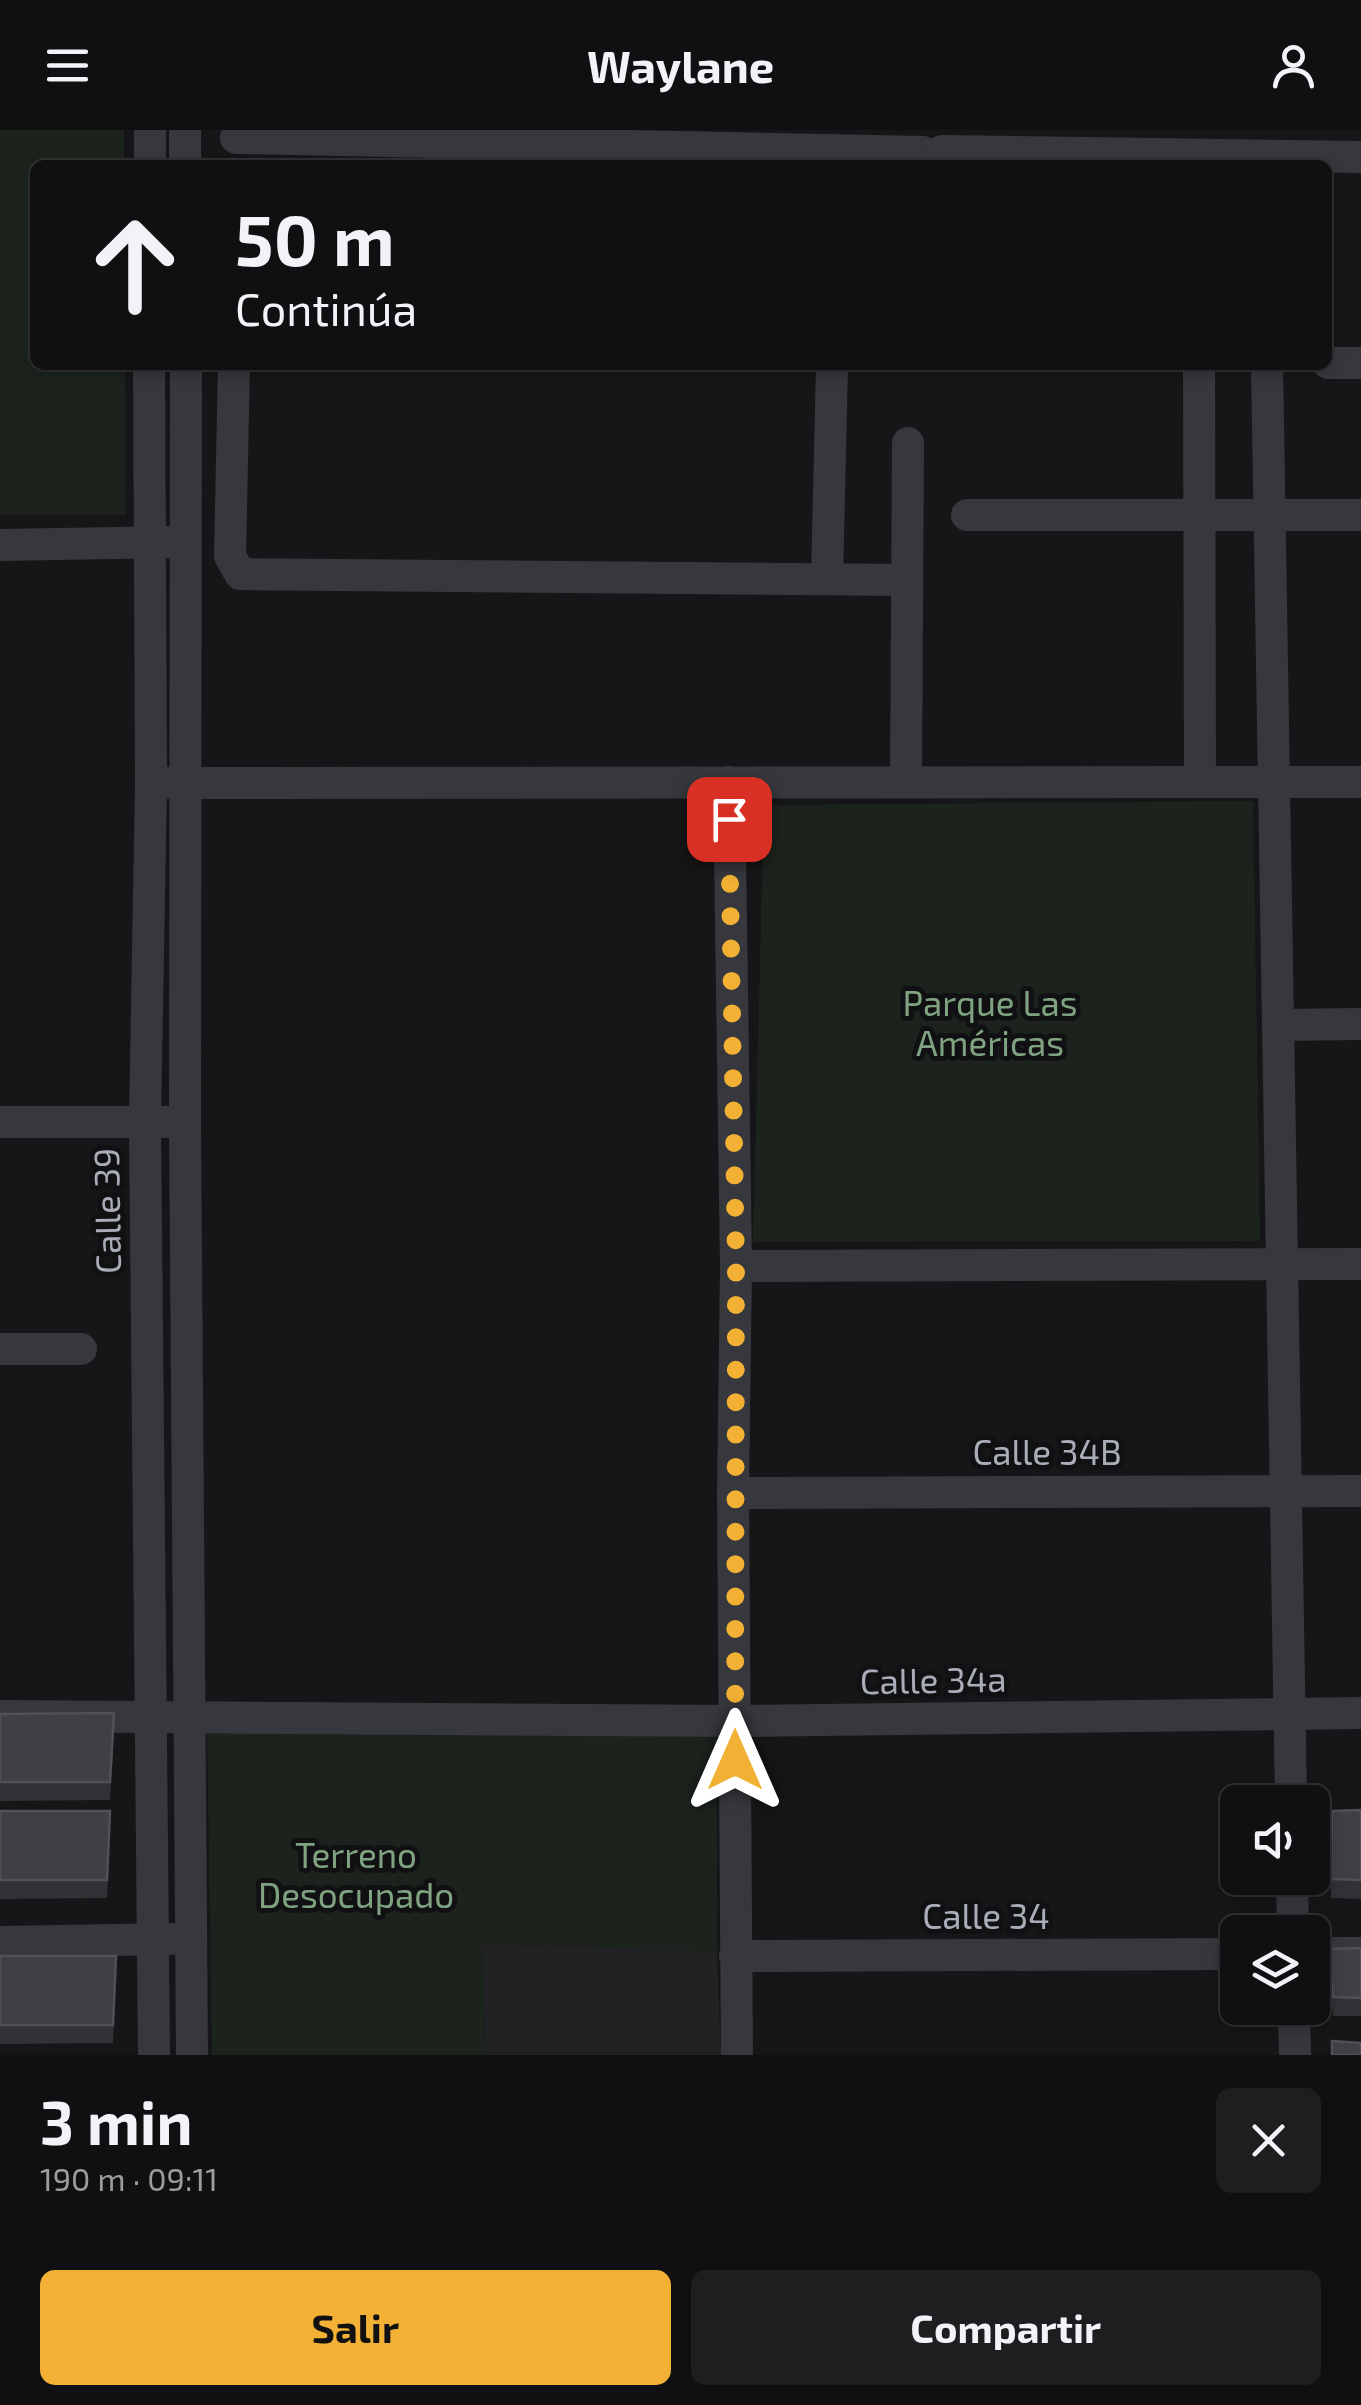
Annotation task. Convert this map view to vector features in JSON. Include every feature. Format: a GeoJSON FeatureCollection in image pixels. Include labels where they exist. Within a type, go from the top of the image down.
{"type":"FeatureCollection","features":[{"type":"Feature","properties":{"kind":"street"},"geometry":{"type":"LineString","coordinates":[[150,130],[150,160]]}},
{"type":"Feature","properties":{"kind":"street"},"geometry":{"type":"LineString","coordinates":[[185,130],[186,160]]}},
{"type":"Feature","properties":{"kind":"street"},"geometry":{"type":"LineString","coordinates":[[236,144],[933,149],[1361,158]]}},
{"type":"Feature","properties":{"kind":"street"},"geometry":{"type":"LineString","coordinates":[[1332,363],[1361,363]]}},
{"type":"Feature","properties":{"kind":"street","name":"Calle 39"},"geometry":{"type":"LineString","coordinates":[[150,370],[151,782],[144,1122],[154,2055]]}},
{"type":"Feature","properties":{"kind":"street"},"geometry":{"type":"LineString","coordinates":[[186,370],[185,1122],[192,2055]]}},
{"type":"Feature","properties":{"kind":"street"},"geometry":{"type":"LineString","coordinates":[[234,370],[230,556],[240,574],[907,580]]}},
{"type":"Feature","properties":{"kind":"street"},"geometry":{"type":"LineString","coordinates":[[827,579],[832,370]]}},
{"type":"Feature","properties":{"kind":"street"},"geometry":{"type":"LineString","coordinates":[[1200,370],[1200,782]]}},
{"type":"Feature","properties":{"kind":"street"},"geometry":{"type":"LineString","coordinates":[[1267,370],[1290,1785]]}},
{"type":"Feature","properties":{"kind":"street"},"geometry":{"type":"LineString","coordinates":[[906,782],[908,443]]}},
{"type":"Feature","properties":{"kind":"street"},"geometry":{"type":"LineString","coordinates":[[967,516],[1361,515]]}},
{"type":"Feature","properties":{"kind":"street"},"geometry":{"type":"LineString","coordinates":[[0,545],[186,541]]}},
{"type":"Feature","properties":{"kind":"street"},"geometry":{"type":"LineString","coordinates":[[151,782],[1361,782]]}},
{"type":"Feature","properties":{"kind":"street"},"geometry":{"type":"LineString","coordinates":[[729,782],[736,1266],[733,1493],[737,2055]]}},
{"type":"Feature","properties":{"kind":"street"},"geometry":{"type":"LineString","coordinates":[[1278,1025],[1361,1024]]}},
{"type":"Feature","properties":{"kind":"street"},"geometry":{"type":"LineString","coordinates":[[0,1122],[185,1122]]}},
{"type":"Feature","properties":{"kind":"street"},"geometry":{"type":"LineString","coordinates":[[736,1266],[1361,1264]]}},
{"type":"Feature","properties":{"kind":"street"},"geometry":{"type":"LineString","coordinates":[[0,1349],[81,1349]]}},
{"type":"Feature","properties":{"kind":"street","name":"Calle 34B"},"geometry":{"type":"LineString","coordinates":[[733,1493],[1361,1490]]}},
{"type":"Feature","properties":{"kind":"street","name":"Calle 34a"},"geometry":{"type":"LineString","coordinates":[[0,1716],[735,1722],[1361,1713]]}},
{"type":"Feature","properties":{"kind":"street"},"geometry":{"type":"LineString","coordinates":[[0,1942],[191,1938]]}},
{"type":"Feature","properties":{"kind":"street"},"geometry":{"type":"LineString","coordinates":[[1330,1954],[1361,1953]]}},
{"type":"Feature","properties":{"kind":"street","name":"Calle 34"},"geometry":{"type":"LineString","coordinates":[[736,1956],[1220,1954]]}},
{"type":"Feature","properties":{"kind":"street"},"geometry":{"type":"LineString","coordinates":[[1294,2025],[1295,2055]]}},
{"type":"Feature","properties":{"kind":"shaded area"},"geometry":{"type":"Polygon","coordinates":[[[483,1944],[717,1951],[721,2055],[485,2055],[483,1944]]]}},
{"type":"Feature","properties":{"kind":"green space"},"geometry":{"type":"Polygon","coordinates":[[[0,130],[124,130],[124,160],[30,160],[30,370],[125,370],[126,515],[0,515],[0,130]]]}},
{"type":"Feature","properties":{"kind":"green space","name":"Parque Las Américas"},"geometry":{"type":"Polygon","coordinates":[[[1253,801],[1260,1241],[753,1242],[764,805],[1253,801]]]}},
{"type":"Feature","properties":{"kind":"green space","name":"Terreno Desocupado"},"geometry":{"type":"Polygon","coordinates":[[[207,1728],[717,1728],[717,1951],[483,1944],[485,2055],[212,2055],[207,1728]]]}},
{"type":"Feature","properties":{"kind":"building"},"geometry":{"type":"Polygon","coordinates":[[[114,1713],[110,1782],[0,1782],[0,1714],[114,1713]]]}},
{"type":"Feature","properties":{"kind":"building"},"geometry":{"type":"Polygon","coordinates":[[[1361,1810],[1361,1880],[1331,1879],[1332,1811],[1361,1810]]]}},
{"type":"Feature","properties":{"kind":"building"},"geometry":{"type":"Polygon","coordinates":[[[0,1811],[110,1811],[107,1880],[0,1880],[0,1811]]]}},
{"type":"Feature","properties":{"kind":"building"},"geometry":{"type":"Polygon","coordinates":[[[1361,1948],[1361,1998],[1333,1997],[1330,1949],[1361,1948]]]}},
{"type":"Feature","properties":{"kind":"building"},"geometry":{"type":"Polygon","coordinates":[[[0,1956],[116,1956],[113,2025],[0,2025],[0,1956]]]}},
{"type":"Feature","properties":{"kind":"building"},"geometry":{"type":"Polygon","coordinates":[[[1332,2041],[1361,2043],[1361,2055],[1332,2055],[1332,2041]]]}},
{"type":"Feature","properties":{"kind":"route"},"geometry":{"type":"LineString","coordinates":[[729,819],[736,1266],[735,1760]]}}]}
